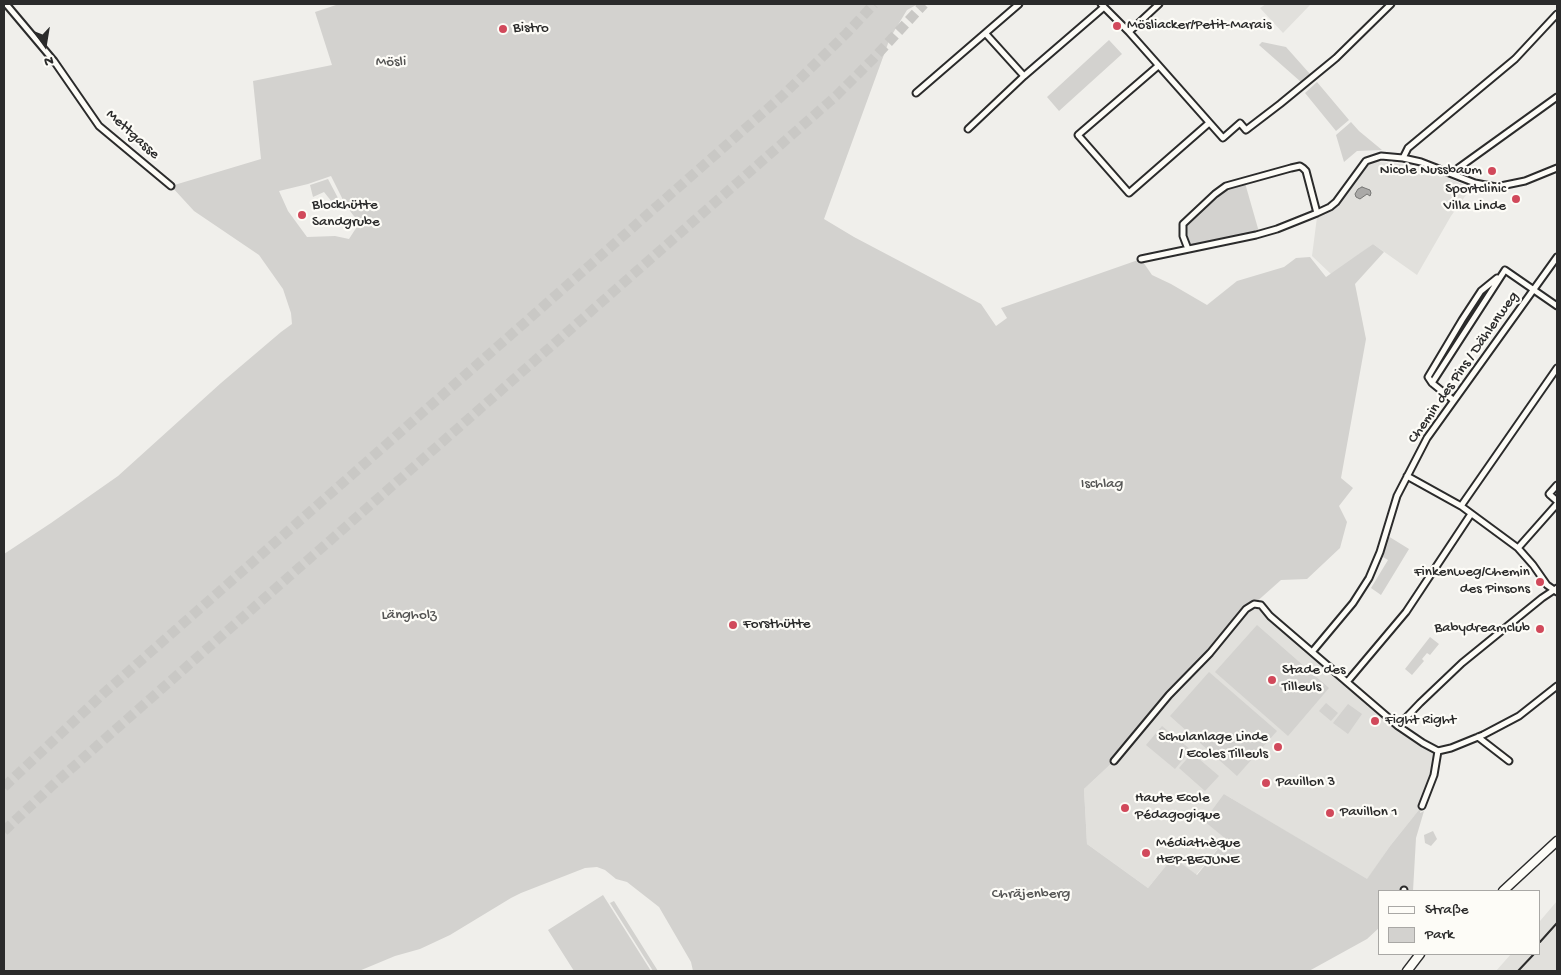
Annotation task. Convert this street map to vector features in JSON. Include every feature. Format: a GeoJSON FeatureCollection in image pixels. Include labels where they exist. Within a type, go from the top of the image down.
{"type":"FeatureCollection","features":[{"type":"Feature","properties":{"kind":"main road"},"geometry":{"type":"LineString","coordinates":[[1504,890],[1557,841]]}},
{"type":"Feature","properties":{"kind":"main road"},"geometry":{"type":"LineString","coordinates":[[1407,971],[1419,955]]}},
{"type":"Feature","properties":{"kind":"street","name":"Mettgasse"},"geometry":{"type":"LineString","coordinates":[[6,4],[54,61],[99,126],[171,186]]}},
{"type":"Feature","properties":{"kind":"street"},"geometry":{"type":"LineString","coordinates":[[916,94],[1019,4]]}},
{"type":"Feature","properties":{"kind":"street"},"geometry":{"type":"LineString","coordinates":[[1128,32],[1159,4]]}},
{"type":"Feature","properties":{"kind":"street"},"geometry":{"type":"LineString","coordinates":[[968,129],[1102,5],[1223,138],[1240,123],[1246,130],[1280,104],[1336,58],[1391,4]]}},
{"type":"Feature","properties":{"kind":"street"},"geometry":{"type":"LineString","coordinates":[[1403,158],[1408,148],[1515,59],[1557,14]]}},
{"type":"Feature","properties":{"kind":"street"},"geometry":{"type":"LineString","coordinates":[[986,34],[1024,76]]}},
{"type":"Feature","properties":{"kind":"street"},"geometry":{"type":"LineString","coordinates":[[1158,66],[1078,135],[1130,193],[1209,123]]}},
{"type":"Feature","properties":{"kind":"street"},"geometry":{"type":"LineString","coordinates":[[1455,174],[1457,169],[1557,97]]}},
{"type":"Feature","properties":{"kind":"street"},"geometry":{"type":"LineString","coordinates":[[1141,260],[1256,235],[1317,213],[1336,202],[1366,161],[1381,156],[1420,162],[1476,183],[1496,187],[1525,181],[1557,168]]}},
{"type":"Feature","properties":{"kind":"street"},"geometry":{"type":"LineString","coordinates":[[1188,249],[1183,236],[1183,224],[1226,186],[1300,166],[1307,176],[1317,213]]}},
{"type":"Feature","properties":{"kind":"street","name":"Chemin des Pins / Dählenweg"},"geometry":{"type":"LineString","coordinates":[[1312,652],[1353,603],[1369,578],[1380,552],[1392,510],[1427,438],[1557,257]]}},
{"type":"Feature","properties":{"kind":"street"},"geometry":{"type":"LineString","coordinates":[[1453,400],[1432,383],[1505,270],[1557,306]]}},
{"type":"Feature","properties":{"kind":"street"},"geometry":{"type":"LineString","coordinates":[[1461,506],[1557,368]]}},
{"type":"Feature","properties":{"kind":"street"},"geometry":{"type":"LineString","coordinates":[[1398,726],[1462,663],[1556,590],[1546,585],[1533,565],[1518,548],[1461,506],[1407,476]]}},
{"type":"Feature","properties":{"kind":"street"},"geometry":{"type":"LineString","coordinates":[[1518,548],[1557,503],[1549,494],[1557,485]]}},
{"type":"Feature","properties":{"kind":"street"},"geometry":{"type":"LineString","coordinates":[[1347,682],[1406,612],[1471,514]]}},
{"type":"Feature","properties":{"kind":"street"},"geometry":{"type":"LineString","coordinates":[[1114,761],[1169,696],[1210,653],[1246,609],[1254,604],[1261,605],[1270,616],[1398,726],[1438,751],[1478,737],[1520,716],[1557,686]]}},
{"type":"Feature","properties":{"kind":"street"},"geometry":{"type":"LineString","coordinates":[[1478,737],[1509,760]]}},
{"type":"Feature","properties":{"kind":"street"},"geometry":{"type":"LineString","coordinates":[[1422,806],[1434,775],[1438,751]]}},
{"type":"Feature","properties":{"kind":"shaded area"},"geometry":{"type":"Polygon","coordinates":[[[1266,4],[1311,4],[1283,33],[1260,8],[1266,4]]]}},
{"type":"Feature","properties":{"kind":"shaded area"},"geometry":{"type":"Polygon","coordinates":[[[1376,160],[1428,169],[1471,188],[1451,216],[1417,275],[1373,244],[1332,275],[1312,256],[1317,217],[1338,205],[1368,164],[1376,160]]]}},
{"type":"Feature","properties":{"kind":"shaded area"},"geometry":{"type":"Polygon","coordinates":[[[1362,187],[1370,190],[1371,193],[1370,196],[1367,194],[1360,199],[1355,194],[1362,187]]]}},
{"type":"Feature","properties":{"kind":"shaded area","name":"Schulanlage Linde / Ecoles Tilleuls"},"geometry":{"type":"Polygon","coordinates":[[[1254,604],[1265,609],[1398,726],[1438,751],[1434,775],[1423,805],[1390,846],[1367,880],[1224,794],[1226,839],[1196,875],[1173,857],[1148,888],[1087,844],[1084,789],[1114,761],[1246,609],[1254,604]]]}},
{"type":"Feature","properties":{"kind":"shaded area"},"geometry":{"type":"Polygon","coordinates":[[[1557,901],[1557,971],[1496,971],[1510,955],[1541,955],[1541,920],[1557,901]]]}},
{"type":"Feature","properties":{"kind":"green space"},"geometry":{"type":"Polygon","coordinates":[[[339,4],[918,4],[907,10],[890,38],[824,219],[854,237],[981,304],[996,326],[1007,318],[1001,308],[1141,259],[1152,275],[1207,305],[1237,281],[1284,267],[1296,258],[1310,257],[1326,277],[1373,244],[1384,252],[1355,284],[1366,339],[1341,478],[1353,488],[1339,506],[1347,522],[1340,548],[1307,579],[1281,580],[1246,609],[1210,653],[1169,696],[1114,761],[1084,789],[1087,844],[1148,888],[1173,857],[1197,875],[1226,839],[1204,821],[1224,794],[1367,879],[1422,806],[1420,813],[1424,811],[1416,838],[1413,890],[1378,890],[1378,929],[1367,939],[1309,971],[693,971],[691,962],[659,907],[627,882],[616,879],[605,870],[597,867],[585,868],[521,893],[450,935],[420,949],[395,956],[359,971],[4,971],[4,554],[118,476],[221,383],[292,324],[291,313],[283,289],[259,255],[194,211],[171,186],[261,159],[253,81],[332,65],[315,12],[339,4]],[[331,176],[279,191],[288,211],[307,237],[335,236],[349,239],[360,222],[345,204],[331,176]]]}},
{"type":"Feature","properties":{"kind":"green space"},"geometry":{"type":"Polygon","coordinates":[[[1109,40],[1122,54],[1059,111],[1047,97],[1109,40]]]}},
{"type":"Feature","properties":{"kind":"green space"},"geometry":{"type":"Polygon","coordinates":[[[1262,42],[1286,47],[1310,74],[1301,82],[1259,45],[1262,42]]]}},
{"type":"Feature","properties":{"kind":"green space"},"geometry":{"type":"Polygon","coordinates":[[[1317,82],[1349,120],[1336,131],[1305,93],[1317,82]]]}},
{"type":"Feature","properties":{"kind":"green space"},"geometry":{"type":"Polygon","coordinates":[[[1351,122],[1382,150],[1357,151],[1344,162],[1336,135],[1351,122]]]}},
{"type":"Feature","properties":{"kind":"green space"},"geometry":{"type":"Polygon","coordinates":[[[328,179],[338,198],[332,202],[324,192],[313,197],[310,185],[328,179]]]}},
{"type":"Feature","properties":{"kind":"green space"},"geometry":{"type":"Polygon","coordinates":[[[1245,183],[1259,232],[1194,246],[1191,245],[1185,233],[1185,228],[1189,221],[1220,193],[1228,188],[1245,183]]]}},
{"type":"Feature","properties":{"kind":"green space"},"geometry":{"type":"Polygon","coordinates":[[[1492,286],[1432,379],[1430,377],[1482,294],[1492,286]]]}},
{"type":"Feature","properties":{"kind":"green space"},"geometry":{"type":"Polygon","coordinates":[[[1388,536],[1409,549],[1381,595],[1371,588],[1388,560],[1383,557],[1388,536]]]}},
{"type":"Feature","properties":{"kind":"green space","name":"Stade des Tilleuls"},"geometry":{"type":"Polygon","coordinates":[[[1257,625],[1329,688],[1288,736],[1215,672],[1257,625]]]}},
{"type":"Feature","properties":{"kind":"green space"},"geometry":{"type":"Polygon","coordinates":[[[1430,637],[1439,644],[1430,655],[1427,653],[1422,659],[1424,661],[1412,675],[1405,669],[1430,637]]]}},
{"type":"Feature","properties":{"kind":"green space"},"geometry":{"type":"Polygon","coordinates":[[[1209,672],[1277,731],[1237,776],[1170,716],[1209,672]]]}},
{"type":"Feature","properties":{"kind":"green space"},"geometry":{"type":"Polygon","coordinates":[[[1326,703],[1338,713],[1331,721],[1319,711],[1326,703]]]}},
{"type":"Feature","properties":{"kind":"green space"},"geometry":{"type":"Polygon","coordinates":[[[1348,704],[1362,714],[1348,734],[1333,723],[1348,704]]]}},
{"type":"Feature","properties":{"kind":"green space"},"geometry":{"type":"Polygon","coordinates":[[[1162,726],[1191,750],[1175,769],[1146,745],[1162,726]]]}},
{"type":"Feature","properties":{"kind":"green space"},"geometry":{"type":"Polygon","coordinates":[[[1192,753],[1219,776],[1205,791],[1179,768],[1192,753]]]}},
{"type":"Feature","properties":{"kind":"green space"},"geometry":{"type":"Polygon","coordinates":[[[1433,831],[1437,839],[1431,846],[1425,843],[1424,835],[1433,831]]]}},
{"type":"Feature","properties":{"kind":"green space"},"geometry":{"type":"Polygon","coordinates":[[[603,895],[651,971],[574,971],[548,930],[603,895]]]}},
{"type":"Feature","properties":{"kind":"green space"},"geometry":{"type":"Polygon","coordinates":[[[614,901],[658,971],[653,971],[610,903],[614,901]]]}},
{"type":"Feature","properties":{"kind":"tunnel"},"geometry":{"type":"LineString","coordinates":[[4,787],[104,693],[781,97],[874,4]]}},
{"type":"Feature","properties":{"kind":"tunnel"},"geometry":{"type":"LineString","coordinates":[[4,831],[55,783],[218,639],[836,96],[924,4]]}},
{"type":"Feature","properties":{"kind":"railway"},"geometry":{"type":"LineString","coordinates":[[1541,941],[1557,923]]}},
{"type":"Feature","properties":{"kind":"railway"},"geometry":{"type":"LineString","coordinates":[[1518,971],[1533,955]]}},
{"type":"Feature","properties":{"kind":"place","name":"Mösliacker/Petit-Marais"},"geometry":{"type":"Point","coordinates":[1117,26]}},
{"type":"Feature","properties":{"kind":"place","name":"Bistro"},"geometry":{"type":"Point","coordinates":[503,29]}},
{"type":"Feature","properties":{"kind":"place","name":"Nicole Nussbaum"},"geometry":{"type":"Point","coordinates":[1492,171]}},
{"type":"Feature","properties":{"kind":"place","name":"Sportclinic Villa Linde"},"geometry":{"type":"Point","coordinates":[1516,199]}},
{"type":"Feature","properties":{"kind":"place","name":"Blockhütte Sandgrube"},"geometry":{"type":"Point","coordinates":[302,215]}},
{"type":"Feature","properties":{"kind":"place","name":"Finkenweg/Chemin des Pinsons"},"geometry":{"type":"Point","coordinates":[1540,582]}},
{"type":"Feature","properties":{"kind":"place","name":"Forsthütte"},"geometry":{"type":"Point","coordinates":[733,625]}},
{"type":"Feature","properties":{"kind":"place","name":"Babydreamclub"},"geometry":{"type":"Point","coordinates":[1540,629]}},
{"type":"Feature","properties":{"kind":"place","name":"Stade des Tilleuls"},"geometry":{"type":"Point","coordinates":[1272,680]}},
{"type":"Feature","properties":{"kind":"place","name":"Fight Right"},"geometry":{"type":"Point","coordinates":[1375,721]}},
{"type":"Feature","properties":{"kind":"place","name":"Schulanlage Linde / Ecoles Tilleuls"},"geometry":{"type":"Point","coordinates":[1278,747]}},
{"type":"Feature","properties":{"kind":"place","name":"Pavillon 3"},"geometry":{"type":"Point","coordinates":[1266,783]}},
{"type":"Feature","properties":{"kind":"place","name":"Haute Ecole Pédagogique"},"geometry":{"type":"Point","coordinates":[1125,808]}},
{"type":"Feature","properties":{"kind":"place","name":"Pavillon 1"},"geometry":{"type":"Point","coordinates":[1330,813]}},
{"type":"Feature","properties":{"kind":"place","name":"Médiathèque HEP-BEJUNE"},"geometry":{"type":"Point","coordinates":[1146,853]}},
{"type":"Feature","properties":{"kind":"park label","name":"Mösli"},"geometry":{"type":"Point","coordinates":[391,63]}},
{"type":"Feature","properties":{"kind":"park label","name":"Ischlag"},"geometry":{"type":"Point","coordinates":[1102,485]}},
{"type":"Feature","properties":{"kind":"park label","name":"Längholz"},"geometry":{"type":"Point","coordinates":[409,616]}},
{"type":"Feature","properties":{"kind":"park label","name":"Chräjenberg"},"geometry":{"type":"Point","coordinates":[1031,895]}}]}
